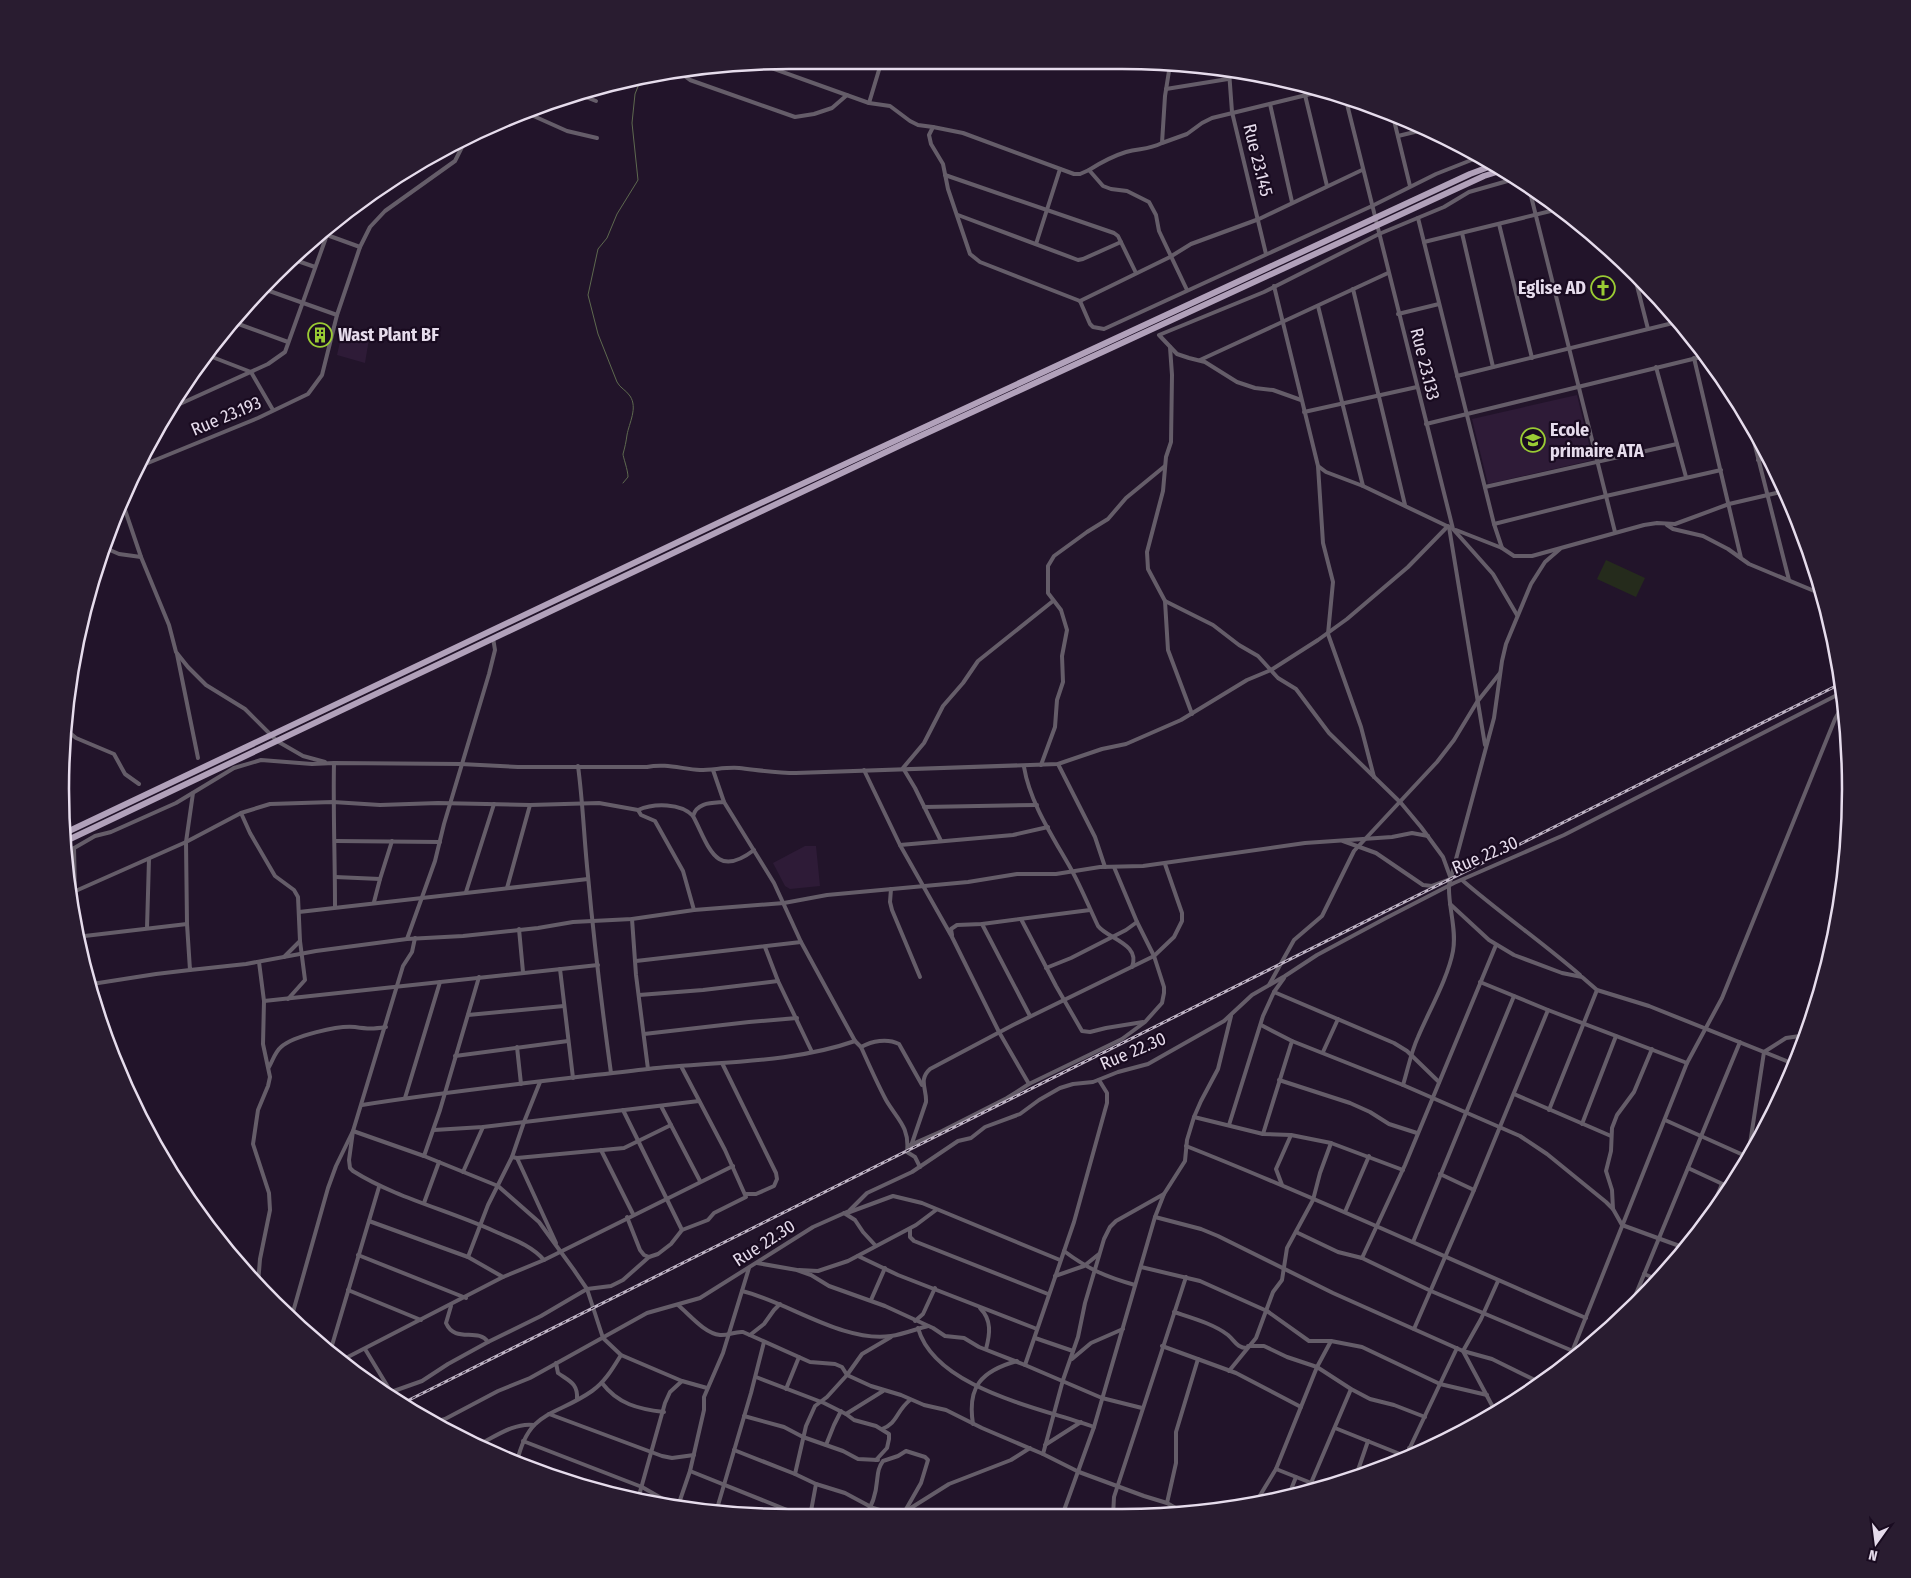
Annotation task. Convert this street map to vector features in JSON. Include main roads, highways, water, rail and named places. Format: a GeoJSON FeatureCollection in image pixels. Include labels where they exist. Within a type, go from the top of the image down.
{"type":"FeatureCollection","features":[{"type":"Feature","properties":{"kind":"main road"},"geometry":{"type":"LineString","coordinates":[[70,839],[903,444],[1151,330],[1470,174],[1486,168]]}},
{"type":"Feature","properties":{"kind":"main road"},"geometry":{"type":"LineString","coordinates":[[70,831],[753,507],[1144,325],[1375,222],[1494,173]]}},
{"type":"Feature","properties":{"kind":"waterway"},"geometry":{"type":"LineString","coordinates":[[623,483],[628,477],[623,454],[633,405],[630,396],[617,382],[598,334],[588,295],[598,249],[607,238],[617,214],[638,180],[632,123],[635,94],[639,85]]}},
{"type":"Feature","properties":{"kind":"railway"},"geometry":{"type":"LineString","coordinates":[[409,1400],[1835,687]]}},
{"type":"Feature","properties":{"kind":"place","name":"Eglise AD"},"geometry":{"type":"Point","coordinates":[1603,288]}},
{"type":"Feature","properties":{"kind":"place","name":"Wast Plant BF"},"geometry":{"type":"Point","coordinates":[320,335]}},
{"type":"Feature","properties":{"kind":"place","name":"Ecole primaire ATA"},"geometry":{"type":"Point","coordinates":[1533,440]}}]}
